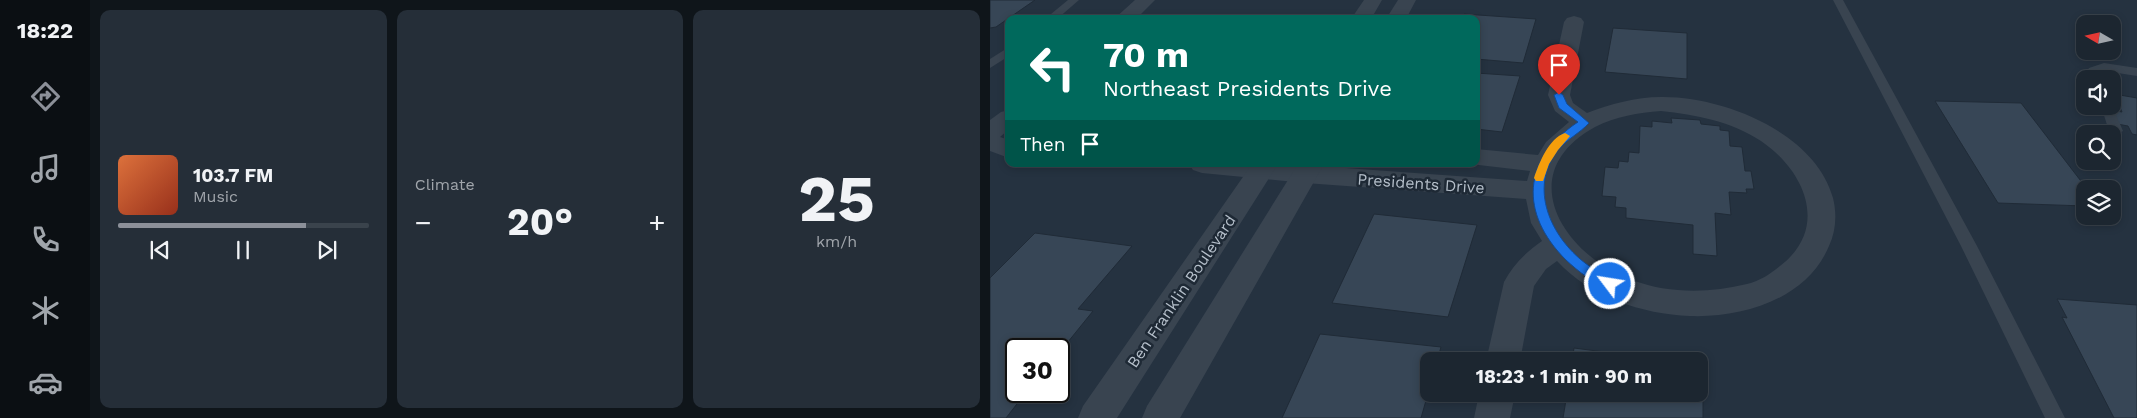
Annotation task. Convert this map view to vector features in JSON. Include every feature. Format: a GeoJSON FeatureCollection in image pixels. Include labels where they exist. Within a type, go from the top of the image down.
{"type":"FeatureCollection","features":[{"type":"Feature","properties":{"kind":"street"},"geometry":{"type":"LineString","coordinates":[[1129,15],[1146,0]]}},
{"type":"Feature","properties":{"kind":"street"},"geometry":{"type":"LineString","coordinates":[[1364,15],[1373,0]]}},
{"type":"Feature","properties":{"kind":"street"},"geometry":{"type":"LineString","coordinates":[[1398,15],[1407,0]]}},
{"type":"Feature","properties":{"kind":"street"},"geometry":{"type":"LineString","coordinates":[[1574,22],[1559,95],[1563,106],[1584,123]]}},
{"type":"Feature","properties":{"kind":"street"},"geometry":{"type":"LineString","coordinates":[[1661,104],[1689,106],[1717,112],[1744,121],[1769,134],[1790,151],[1807,171],[1818,193],[1822,216],[1818,240],[1806,262],[1784,281],[1756,295],[1721,303],[1692,304],[1645,297],[1610,284],[1580,266],[1558,244],[1547,227],[1540,209],[1538,191],[1544,164],[1554,148],[1568,134],[1584,123],[1608,113],[1633,107],[1661,104]]}},
{"type":"Feature","properties":{"kind":"street"},"geometry":{"type":"LineString","coordinates":[[990,132],[1005,119]]}},
{"type":"Feature","properties":{"kind":"street"},"geometry":{"type":"LineString","coordinates":[[990,136],[1005,133]]}},
{"type":"Feature","properties":{"kind":"street"},"geometry":{"type":"LineString","coordinates":[[990,142],[1005,148]]}},
{"type":"Feature","properties":{"kind":"street","name":"Presidents Drive"},"geometry":{"type":"LineString","coordinates":[[1480,157],[1544,164]]}},
{"type":"Feature","properties":{"kind":"street","name":"Presidents Drive"},"geometry":{"type":"LineString","coordinates":[[1263,167],[1308,169],[1538,191]]}},
{"type":"Feature","properties":{"kind":"street","name":"Ben Franklin Boulevard"},"geometry":{"type":"LineString","coordinates":[[1096,418],[1263,167]]}},
{"type":"Feature","properties":{"kind":"street"},"geometry":{"type":"LineString","coordinates":[[1160,418],[1308,169]]}},
{"type":"Feature","properties":{"kind":"street"},"geometry":{"type":"LineString","coordinates":[[1505,352],[1519,282],[1536,261],[1558,244]]}},
{"type":"Feature","properties":{"kind":"street"},"geometry":{"type":"LineString","coordinates":[[1492,418],[1495,402]]}},
{"type":"Feature","properties":{"kind":"lane"},"geometry":{"type":"LineString","coordinates":[[1055,15],[1074,0]]}},
{"type":"Feature","properties":{"kind":"lane"},"geometry":{"type":"LineString","coordinates":[[1838,0],[1968,246],[2055,418]]}},
{"type":"Feature","properties":{"kind":"lane"},"geometry":{"type":"LineString","coordinates":[[990,64],[1005,53]]}},
{"type":"Feature","properties":{"kind":"lane"},"geometry":{"type":"LineString","coordinates":[[2096,70],[2104,67],[2137,72]]}},
{"type":"Feature","properties":{"kind":"building"},"geometry":{"type":"Polygon","coordinates":[[[990,0],[1035,0],[1013,15],[1005,15],[1005,21],[996,27],[990,28],[990,0]]]}},
{"type":"Feature","properties":{"kind":"building"},"geometry":{"type":"Polygon","coordinates":[[[1480,15],[1536,19],[1523,63],[1480,59],[1480,15]]]}},
{"type":"Feature","properties":{"kind":"building"},"geometry":{"type":"Polygon","coordinates":[[[1613,28],[1687,33],[1687,79],[1605,72],[1613,28]]]}},
{"type":"Feature","properties":{"kind":"building"},"geometry":{"type":"Polygon","coordinates":[[[1480,73],[1520,76],[1502,132],[1480,129],[1480,73]]]}},
{"type":"Feature","properties":{"kind":"building"},"geometry":{"type":"Polygon","coordinates":[[[2121,95],[2137,98],[2137,135],[2132,134],[2128,126],[2117,124],[2113,115],[2121,115],[2121,95]]]}},
{"type":"Feature","properties":{"kind":"building"},"geometry":{"type":"Polygon","coordinates":[[[1935,101],[2021,103],[2080,180],[2076,180],[2076,206],[1998,203],[1935,101]]]}},
{"type":"Feature","properties":{"kind":"building"},"geometry":{"type":"Polygon","coordinates":[[[1671,118],[1700,120],[1701,124],[1720,126],[1720,130],[1729,131],[1730,146],[1742,147],[1745,171],[1751,171],[1754,189],[1746,189],[1747,193],[1729,192],[1731,215],[1715,213],[1717,256],[1693,254],[1693,225],[1626,218],[1626,208],[1615,207],[1616,197],[1602,196],[1605,167],[1618,168],[1619,161],[1628,162],[1629,152],[1639,153],[1640,126],[1652,127],[1652,121],[1672,123],[1671,118]]]}},
{"type":"Feature","properties":{"kind":"building"},"geometry":{"type":"Polygon","coordinates":[[[1374,214],[1477,225],[1448,317],[1332,303],[1374,214]]]}},
{"type":"Feature","properties":{"kind":"building"},"geometry":{"type":"Polygon","coordinates":[[[1035,233],[1132,246],[1078,309],[1093,311],[1070,339],[1005,338],[1005,403],[1018,403],[1006,418],[990,418],[990,278],[1035,233]]]}},
{"type":"Feature","properties":{"kind":"building"},"geometry":{"type":"Polygon","coordinates":[[[2057,299],[2137,305],[2137,418],[2114,418],[2062,317],[2067,318],[2057,299]]]}},
{"type":"Feature","properties":{"kind":"building"},"geometry":{"type":"Polygon","coordinates":[[[1320,334],[1441,347],[1440,352],[1420,352],[1420,402],[1426,402],[1421,418],[1282,418],[1320,334]]]}},
{"type":"Feature","properties":{"kind":"building"},"geometry":{"type":"Polygon","coordinates":[[[1574,348],[1604,352],[1573,352],[1574,348]]]}},
{"type":"Feature","properties":{"kind":"building"},"geometry":{"type":"Polygon","coordinates":[[[1566,402],[1703,402],[1703,418],[1563,418],[1566,402]]]}},
{"type":"Feature","properties":{"kind":"slow traffic"},"geometry":{"type":"LineString","coordinates":[[1539,178],[1544,164],[1554,148],[1565,136]]}},
{"type":"Feature","properties":{"kind":"route"},"geometry":{"type":"LineString","coordinates":[[1559,95],[1563,106],[1584,123],[1568,134],[1554,148],[1544,164],[1538,191],[1540,209],[1547,227],[1558,244],[1580,266],[1610,284]]}}]}
